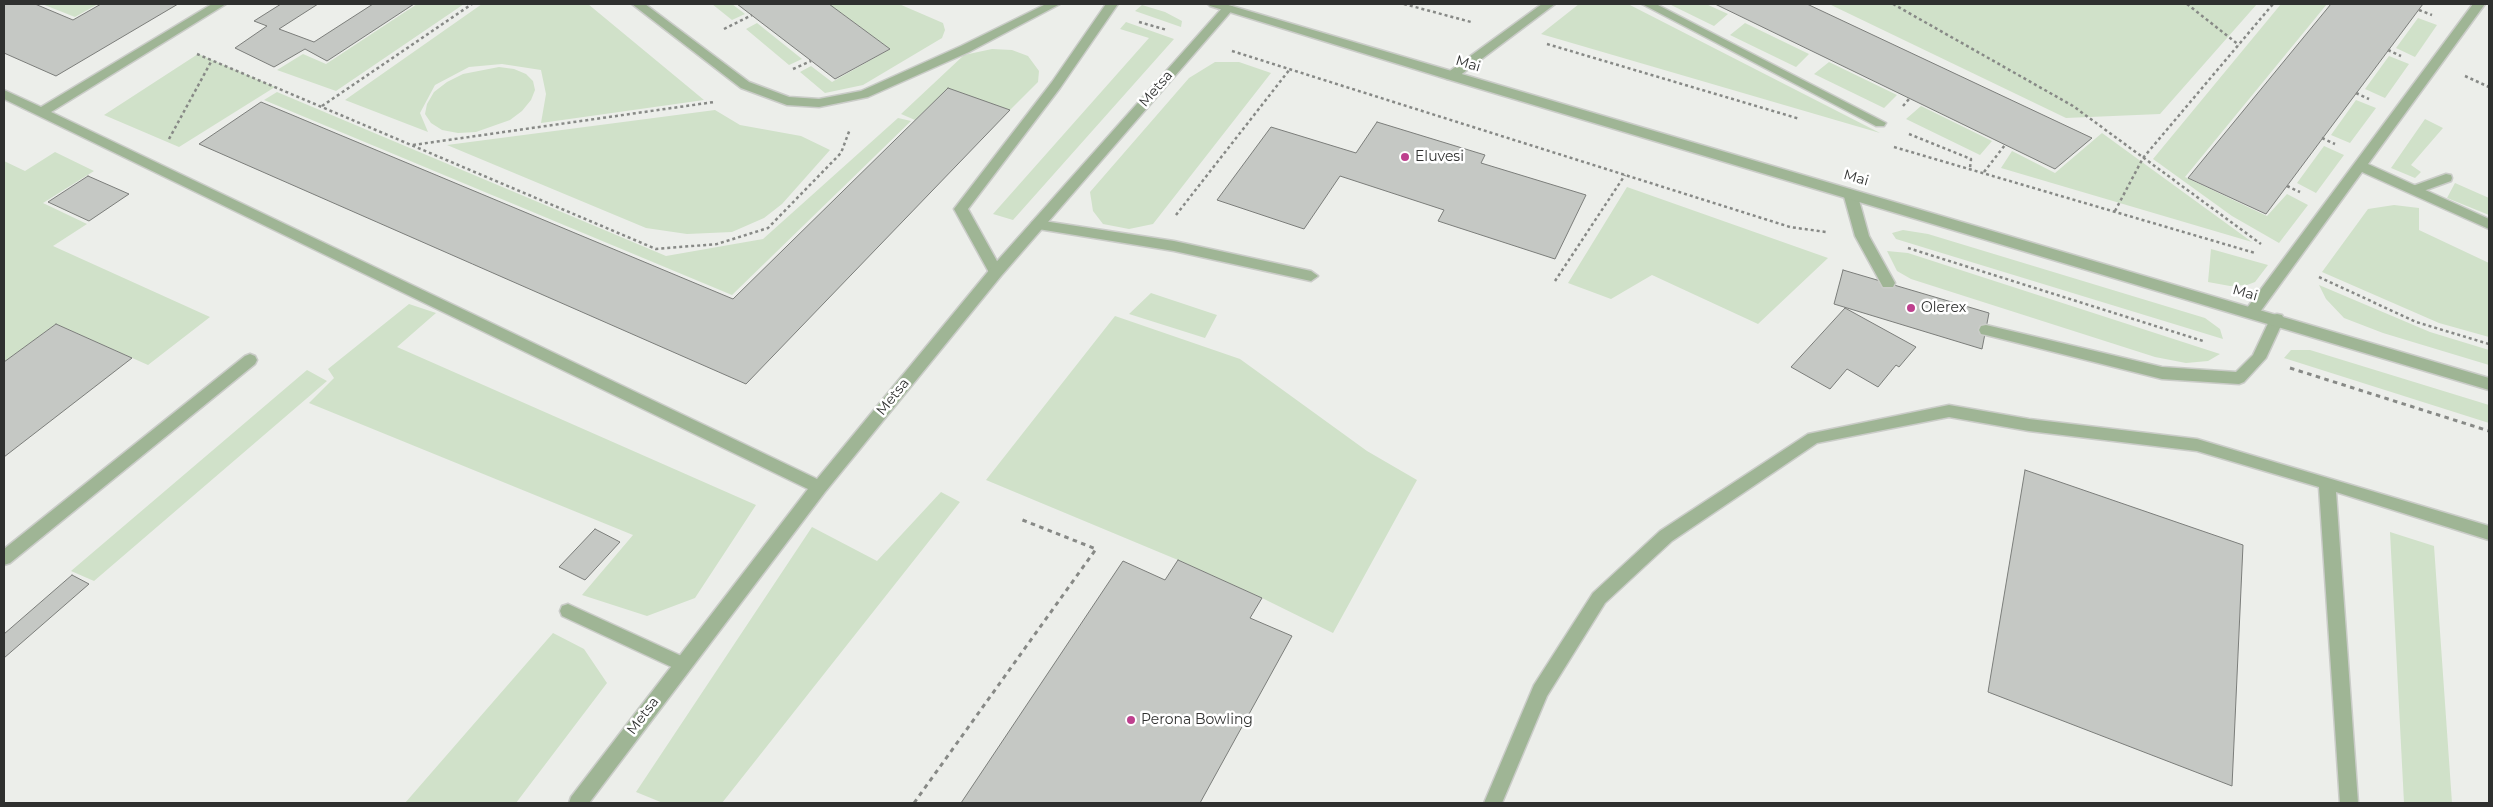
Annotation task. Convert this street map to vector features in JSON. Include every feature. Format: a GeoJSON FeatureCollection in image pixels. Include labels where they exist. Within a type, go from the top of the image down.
{"type":"FeatureCollection","features":[{"type":"Feature","properties":{"kind":"street"},"geometry":{"type":"LineString","coordinates":[[41,112],[220,4]]}},
{"type":"Feature","properties":{"kind":"street"},"geometry":{"type":"LineString","coordinates":[[638,4],[744,85],[787,101],[819,103],[864,94],[965,48],[1054,4]]}},
{"type":"Feature","properties":{"kind":"street"},"geometry":{"type":"LineString","coordinates":[[1451,76],[1550,4]]}},
{"type":"Feature","properties":{"kind":"street"},"geometry":{"type":"LineString","coordinates":[[1648,4],[1880,123]]}},
{"type":"Feature","properties":{"kind":"street"},"geometry":{"type":"LineString","coordinates":[[2252,312],[2479,4]]}},
{"type":"Feature","properties":{"kind":"street","name":"Metsa"},"geometry":{"type":"LineString","coordinates":[[578,803],[682,664],[819,487],[996,272],[1199,41],[1221,6]]}},
{"type":"Feature","properties":{"kind":"street","name":"Mai"},"geometry":{"type":"LineString","coordinates":[[1221,6],[1451,76],[2277,319],[2489,384]]}},
{"type":"Feature","properties":{"kind":"street"},"geometry":{"type":"LineString","coordinates":[[996,272],[961,209],[1056,85],[1109,7]]}},
{"type":"Feature","properties":{"kind":"street"},"geometry":{"type":"LineString","coordinates":[[4,94],[819,487]]}},
{"type":"Feature","properties":{"kind":"street"},"geometry":{"type":"LineString","coordinates":[[2360,166],[2489,224]]}},
{"type":"Feature","properties":{"kind":"street"},"geometry":{"type":"LineString","coordinates":[[2415,190],[2446,178]]}},
{"type":"Feature","properties":{"kind":"street"},"geometry":{"type":"LineString","coordinates":[[1850,194],[1862,236],[1888,283]]}},
{"type":"Feature","properties":{"kind":"street"},"geometry":{"type":"LineString","coordinates":[[1037,225],[1154,243],[1311,276]]}},
{"type":"Feature","properties":{"kind":"street"},"geometry":{"type":"LineString","coordinates":[[1986,330],[2162,372],[2239,378],[2259,358],[2277,319]]}},
{"type":"Feature","properties":{"kind":"street"},"geometry":{"type":"LineString","coordinates":[[4,558],[250,360]]}},
{"type":"Feature","properties":{"kind":"street"},"geometry":{"type":"LineString","coordinates":[[1494,803],[1540,691],[1599,598],[1666,536],[1813,438],[1949,410],[2029,425],[2197,445],[2489,533]]}},
{"type":"Feature","properties":{"kind":"street"},"geometry":{"type":"LineString","coordinates":[[2327,483],[2349,803]]}},
{"type":"Feature","properties":{"kind":"street"},"geometry":{"type":"LineString","coordinates":[[568,611],[682,664]]}},
{"type":"Feature","properties":{"kind":"path"},"geometry":{"type":"LineString","coordinates":[[322,107],[472,4]]}},
{"type":"Feature","properties":{"kind":"path"},"geometry":{"type":"LineString","coordinates":[[1404,4],[1509,33],[1802,120]]}},
{"type":"Feature","properties":{"kind":"path"},"geometry":{"type":"LineString","coordinates":[[1418,4],[1422,9]]}},
{"type":"Feature","properties":{"kind":"path"},"geometry":{"type":"LineString","coordinates":[[1893,4],[2073,106],[2288,263]]}},
{"type":"Feature","properties":{"kind":"path"},"geometry":{"type":"LineString","coordinates":[[2187,4],[2239,45]]}},
{"type":"Feature","properties":{"kind":"path"},"geometry":{"type":"LineString","coordinates":[[2115,212],[2143,158],[2274,4]]}},
{"type":"Feature","properties":{"kind":"path"},"geometry":{"type":"LineString","coordinates":[[1109,7],[1199,41],[1790,227],[1883,240],[2489,431]]}},
{"type":"Feature","properties":{"kind":"path"},"geometry":{"type":"LineString","coordinates":[[161,39],[656,249],[717,244],[768,228],[841,153],[864,94]]}},
{"type":"Feature","properties":{"kind":"path"},"geometry":{"type":"LineString","coordinates":[[154,166],[212,60]]}},
{"type":"Feature","properties":{"kind":"path"},"geometry":{"type":"LineString","coordinates":[[1154,243],[1290,69]]}},
{"type":"Feature","properties":{"kind":"path"},"geometry":{"type":"LineString","coordinates":[[413,146],[769,94]]}},
{"type":"Feature","properties":{"kind":"path"},"geometry":{"type":"LineString","coordinates":[[1880,123],[1971,159],[1970,168]]}},
{"type":"Feature","properties":{"kind":"path"},"geometry":{"type":"LineString","coordinates":[[1886,144],[2288,263],[2416,322],[2489,344]]}},
{"type":"Feature","properties":{"kind":"path"},"geometry":{"type":"LineString","coordinates":[[1984,172],[2004,145]]}},
{"type":"Feature","properties":{"kind":"path"},"geometry":{"type":"LineString","coordinates":[[1555,281],[1625,175]]}},
{"type":"Feature","properties":{"kind":"path"},"geometry":{"type":"LineString","coordinates":[[914,803],[1096,549],[1020,519]]}},
{"type":"Feature","properties":{"kind":"green space"},"geometry":{"type":"Polygon","coordinates":[[[42,4],[98,4],[75,17],[42,4]]]}},
{"type":"Feature","properties":{"kind":"green space"},"geometry":{"type":"Polygon","coordinates":[[[417,4],[464,4],[336,91],[277,70],[303,54],[326,64],[417,4]]]}},
{"type":"Feature","properties":{"kind":"green space"},"geometry":{"type":"Polygon","coordinates":[[[482,4],[588,4],[704,100],[541,123],[546,94],[541,70],[502,64],[469,67],[435,85],[420,113],[428,132],[345,100],[482,4]]]}},
{"type":"Feature","properties":{"kind":"green space"},"geometry":{"type":"Polygon","coordinates":[[[712,4],[732,4],[745,14],[732,20],[712,4]]]}},
{"type":"Feature","properties":{"kind":"green space"},"geometry":{"type":"Polygon","coordinates":[[[829,4],[899,4],[943,23],[945,30],[942,38],[863,85],[825,93],[800,72],[811,66],[832,82],[890,49],[829,4]]]}},
{"type":"Feature","properties":{"kind":"green space"},"geometry":{"type":"Polygon","coordinates":[[[1579,4],[1628,4],[1880,133],[1541,34],[1579,4]]]}},
{"type":"Feature","properties":{"kind":"green space"},"geometry":{"type":"Polygon","coordinates":[[[1669,4],[1706,4],[1728,14],[1714,26],[1669,4]]]}},
{"type":"Feature","properties":{"kind":"green space"},"geometry":{"type":"Polygon","coordinates":[[[1829,4],[2257,4],[2160,114],[2066,118],[1829,4]]]}},
{"type":"Feature","properties":{"kind":"green space"},"geometry":{"type":"Polygon","coordinates":[[[2281,4],[2327,4],[2185,177],[2267,216],[2287,194],[2308,205],[2279,243],[2232,216],[2153,159],[2281,4]]]}},
{"type":"Feature","properties":{"kind":"green space"},"geometry":{"type":"Polygon","coordinates":[[[1142,5],[1165,12],[1182,21],[1181,27],[1135,11],[1142,5]]]}},
{"type":"Feature","properties":{"kind":"green space"},"geometry":{"type":"Polygon","coordinates":[[[2418,18],[2437,25],[2415,57],[2396,48],[2418,18]]]}},
{"type":"Feature","properties":{"kind":"green space"},"geometry":{"type":"Polygon","coordinates":[[[1126,22],[1174,39],[1013,220],[993,214],[1149,38],[1120,29],[1126,22]]]}},
{"type":"Feature","properties":{"kind":"green space"},"geometry":{"type":"Polygon","coordinates":[[[757,23],[802,59],[789,65],[746,29],[757,23]]]}},
{"type":"Feature","properties":{"kind":"green space"},"geometry":{"type":"Polygon","coordinates":[[[1745,23],[1809,54],[1796,67],[1730,35],[1745,23]]]}},
{"type":"Feature","properties":{"kind":"green space"},"geometry":{"type":"Polygon","coordinates":[[[992,49],[1012,50],[1028,56],[1039,71],[1038,82],[1010,110],[948,89],[915,120],[901,114],[964,55],[992,49]]]}},
{"type":"Feature","properties":{"kind":"green space"},"geometry":{"type":"Polygon","coordinates":[[[198,54],[275,87],[179,147],[104,115],[198,54]]]}},
{"type":"Feature","properties":{"kind":"green space"},"geometry":{"type":"Polygon","coordinates":[[[2389,56],[2409,64],[2385,98],[2365,89],[2389,56]]]}},
{"type":"Feature","properties":{"kind":"green space"},"geometry":{"type":"Polygon","coordinates":[[[1215,62],[1239,62],[1271,73],[1153,224],[1129,229],[1103,224],[1093,211],[1090,192],[1189,78],[1215,62]]]}},
{"type":"Feature","properties":{"kind":"green space"},"geometry":{"type":"Polygon","coordinates":[[[1829,62],[1897,95],[1884,108],[1814,74],[1829,62]]]}},
{"type":"Feature","properties":{"kind":"green space"},"geometry":{"type":"Polygon","coordinates":[[[499,67],[514,69],[526,74],[533,81],[535,90],[531,100],[522,111],[510,120],[476,132],[458,133],[442,130],[431,123],[425,114],[427,104],[434,92],[447,82],[463,74],[499,67]]]}},
{"type":"Feature","properties":{"kind":"green space"},"geometry":{"type":"Polygon","coordinates":[[[277,92],[666,256],[763,239],[898,118],[911,121],[732,295],[264,100],[277,92]]]}},
{"type":"Feature","properties":{"kind":"green space"},"geometry":{"type":"Polygon","coordinates":[[[2356,100],[2376,108],[2350,143],[2331,135],[2356,100]]]}},
{"type":"Feature","properties":{"kind":"green space"},"geometry":{"type":"Polygon","coordinates":[[[1921,106],[1992,141],[1980,155],[1906,119],[1921,106]]]}},
{"type":"Feature","properties":{"kind":"green space"},"geometry":{"type":"Polygon","coordinates":[[[715,110],[740,125],[801,136],[830,150],[782,204],[764,218],[732,232],[687,234],[646,228],[447,145],[715,110]]]}},
{"type":"Feature","properties":{"kind":"green space"},"geometry":{"type":"Polygon","coordinates":[[[2425,119],[2443,128],[2411,165],[2421,172],[2415,178],[2391,168],[2425,119]]]}},
{"type":"Feature","properties":{"kind":"green space"},"geometry":{"type":"Polygon","coordinates":[[[2102,133],[2252,242],[2001,168],[2012,151],[2055,173],[2102,133]]]}},
{"type":"Feature","properties":{"kind":"green space"},"geometry":{"type":"Polygon","coordinates":[[[2324,146],[2344,155],[2316,193],[2297,183],[2324,146]]]}},
{"type":"Feature","properties":{"kind":"green space"},"geometry":{"type":"Polygon","coordinates":[[[55,152],[94,171],[43,203],[87,224],[53,246],[210,317],[148,365],[56,324],[4,362],[4,161],[25,171],[55,152]]]}},
{"type":"Feature","properties":{"kind":"green space"},"geometry":{"type":"Polygon","coordinates":[[[2455,183],[2489,198],[2489,215],[2447,198],[2455,183]]]}},
{"type":"Feature","properties":{"kind":"green space"},"geometry":{"type":"Polygon","coordinates":[[[1627,187],[1828,258],[1758,324],[1652,275],[1611,299],[1568,283],[1627,187]]]}},
{"type":"Feature","properties":{"kind":"green space"},"geometry":{"type":"Polygon","coordinates":[[[2394,205],[2419,208],[2419,230],[2489,263],[2489,337],[2439,323],[2322,272],[2368,209],[2394,205]]]}},
{"type":"Feature","properties":{"kind":"green space"},"geometry":{"type":"Polygon","coordinates":[[[1903,230],[1928,234],[2205,318],[2220,329],[2223,339],[1896,239],[1892,233],[1903,230]]]}},
{"type":"Feature","properties":{"kind":"green space"},"geometry":{"type":"Polygon","coordinates":[[[2211,249],[2268,265],[2255,282],[2247,285],[2230,286],[2208,282],[2211,249]]]}},
{"type":"Feature","properties":{"kind":"green space"},"geometry":{"type":"Polygon","coordinates":[[[1887,251],[1908,253],[2220,354],[2208,361],[2186,363],[2155,357],[1911,279],[1897,271],[1887,251]]]}},
{"type":"Feature","properties":{"kind":"green space"},"geometry":{"type":"Polygon","coordinates":[[[2319,285],[2430,332],[2489,350],[2489,365],[2383,333],[2344,318],[2326,299],[2319,285]]]}},
{"type":"Feature","properties":{"kind":"green space"},"geometry":{"type":"Polygon","coordinates":[[[1151,293],[1217,315],[1205,338],[1129,314],[1151,293]]]}},
{"type":"Feature","properties":{"kind":"green space"},"geometry":{"type":"Polygon","coordinates":[[[409,304],[436,313],[397,347],[756,505],[695,598],[647,616],[582,595],[633,535],[309,403],[334,378],[328,369],[409,304]]]}},
{"type":"Feature","properties":{"kind":"green space"},"geometry":{"type":"Polygon","coordinates":[[[1115,316],[1240,359],[1367,451],[1417,480],[1333,633],[1178,560],[986,480],[1115,316]]]}},
{"type":"Feature","properties":{"kind":"green space"},"geometry":{"type":"Polygon","coordinates":[[[2291,350],[2310,350],[2489,405],[2489,423],[2284,358],[2291,350]]]}},
{"type":"Feature","properties":{"kind":"green space"},"geometry":{"type":"Polygon","coordinates":[[[307,370],[327,381],[94,581],[71,571],[307,370]]]}},
{"type":"Feature","properties":{"kind":"green space"},"geometry":{"type":"Polygon","coordinates":[[[941,492],[960,502],[722,803],[663,803],[636,792],[812,527],[877,561],[941,492]]]}},
{"type":"Feature","properties":{"kind":"green space"},"geometry":{"type":"Polygon","coordinates":[[[2390,532],[2434,546],[2452,803],[2404,803],[2390,532]]]}},
{"type":"Feature","properties":{"kind":"green space"},"geometry":{"type":"Polygon","coordinates":[[[553,633],[584,649],[607,683],[516,803],[405,803],[553,633]]]}},
{"type":"Feature","properties":{"kind":"building"},"geometry":{"type":"Polygon","coordinates":[[[4,4],[35,4],[73,20],[101,4],[178,4],[56,76],[4,53],[4,4]]]}},
{"type":"Feature","properties":{"kind":"building"},"geometry":{"type":"Polygon","coordinates":[[[281,4],[318,4],[279,29],[314,42],[373,4],[414,4],[327,61],[305,49],[274,67],[235,48],[267,26],[254,21],[281,4]]]}},
{"type":"Feature","properties":{"kind":"building"},"geometry":{"type":"Polygon","coordinates":[[[737,4],[829,4],[890,49],[835,79],[737,4]]]}},
{"type":"Feature","properties":{"kind":"building"},"geometry":{"type":"Polygon","coordinates":[[[1715,4],[1807,4],[2092,138],[2055,169],[1715,4]]]}},
{"type":"Feature","properties":{"kind":"building"},"geometry":{"type":"Polygon","coordinates":[[[2331,4],[2423,4],[2266,214],[2188,178],[2331,4]]]}},
{"type":"Feature","properties":{"kind":"building"},"geometry":{"type":"Polygon","coordinates":[[[948,88],[1010,110],[746,384],[199,144],[261,102],[733,299],[948,88]]]}},
{"type":"Feature","properties":{"kind":"building"},"geometry":{"type":"Polygon","coordinates":[[[1377,122],[1485,155],[1481,163],[1586,195],[1555,259],[1438,221],[1444,210],[1340,176],[1304,229],[1217,200],[1271,127],[1356,153],[1377,122]]]}},
{"type":"Feature","properties":{"kind":"building"},"geometry":{"type":"Polygon","coordinates":[[[88,176],[129,194],[89,221],[48,202],[88,176]]]}},
{"type":"Feature","properties":{"kind":"building","name":"Olerex"},"geometry":{"type":"Polygon","coordinates":[[[1843,270],[1989,313],[1982,349],[1834,304],[1843,270]]]}},
{"type":"Feature","properties":{"kind":"building"},"geometry":{"type":"Polygon","coordinates":[[[1845,308],[1916,347],[1899,367],[1896,365],[1878,387],[1847,369],[1830,389],[1791,367],[1845,308]]]}},
{"type":"Feature","properties":{"kind":"building"},"geometry":{"type":"Polygon","coordinates":[[[56,324],[132,358],[4,457],[4,362],[56,324]]]}},
{"type":"Feature","properties":{"kind":"building"},"geometry":{"type":"Polygon","coordinates":[[[2025,470],[2243,545],[2232,786],[1988,692],[2025,470]]]}},
{"type":"Feature","properties":{"kind":"building"},"geometry":{"type":"Polygon","coordinates":[[[595,529],[620,542],[585,580],[559,567],[595,529]]]}},
{"type":"Feature","properties":{"kind":"building","name":"Perona Bowling"},"geometry":{"type":"Polygon","coordinates":[[[1178,560],[1262,598],[1250,618],[1292,636],[1200,803],[961,803],[1123,561],[1165,580],[1178,560]]]}},
{"type":"Feature","properties":{"kind":"building"},"geometry":{"type":"Polygon","coordinates":[[[72,575],[89,584],[4,658],[4,634],[72,575]]]}},
{"type":"Feature","properties":{"kind":"place","name":"Eluvesi"},"geometry":{"type":"Point","coordinates":[1405,157]}},
{"type":"Feature","properties":{"kind":"place","name":"Olerex"},"geometry":{"type":"Point","coordinates":[1911,308]}},
{"type":"Feature","properties":{"kind":"place","name":"Perona Bowling"},"geometry":{"type":"Point","coordinates":[1131,720]}}]}
